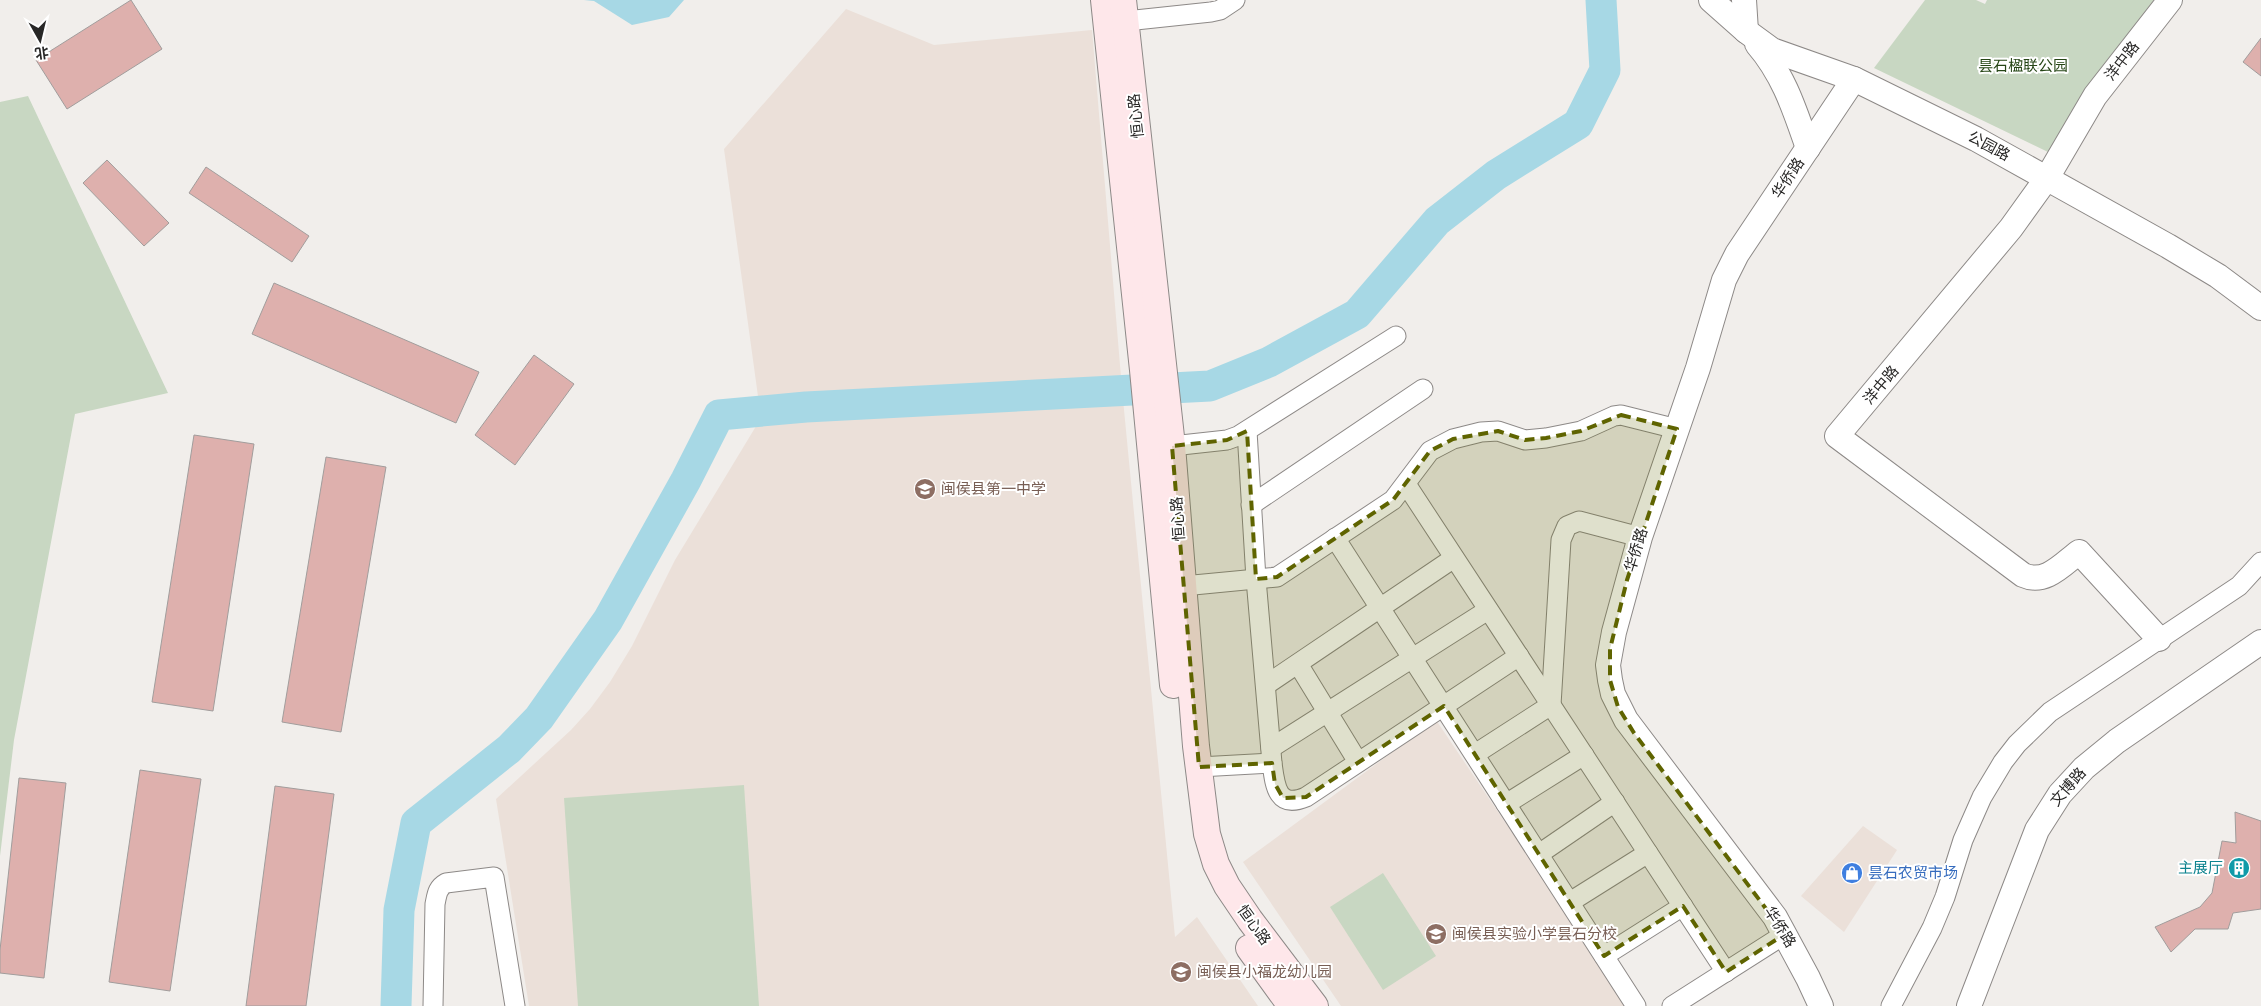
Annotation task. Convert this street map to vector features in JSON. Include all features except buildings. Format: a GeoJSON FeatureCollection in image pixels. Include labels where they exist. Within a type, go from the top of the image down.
{"type":"FeatureCollection","features":[{"type":"Feature","properties":{"kind":"main road","name":"恒心路"},"geometry":{"type":"LineString","coordinates":[[1104,0],[1153,369]]}},
{"type":"Feature","properties":{"kind":"main road","name":"恒心路"},"geometry":{"type":"LineString","coordinates":[[1125,11],[1157,409],[1179,747],[1191,839],[1204,875],[1219,904],[1291,1006]]}},
{"type":"Feature","properties":{"kind":"main road","name":"恒心路"},"geometry":{"type":"LineString","coordinates":[[1157,409],[1172,446],[1198,767],[1207,834],[1219,869],[1250,920],[1316,1006]]}},
{"type":"Feature","properties":{"kind":"street"},"geometry":{"type":"LineString","coordinates":[[1125,11],[1211,12],[1220,10],[1235,0]]}},
{"type":"Feature","properties":{"kind":"street","name":"公园路"},"geometry":{"type":"LineString","coordinates":[[1711,0],[1746,32],[1772,50],[1854,79],[1976,139],[2121,219],[2218,276],[2261,308]]}},
{"type":"Feature","properties":{"kind":"street"},"geometry":{"type":"LineString","coordinates":[[1744,0],[1746,32],[1777,71],[1788,93],[1808,148]]}},
{"type":"Feature","properties":{"kind":"street","name":"洋中路"},"geometry":{"type":"LineString","coordinates":[[2159,639],[2079,552],[2042,578],[2029,578],[1837,436],[1985,261],[2047,178],[2095,96],[2170,0]]}},
{"type":"Feature","properties":{"kind":"street","name":"华侨路"},"geometry":{"type":"LineString","coordinates":[[1821,1006],[1785,934],[1759,895],[1634,734],[1613,694],[1608,665],[1610,649],[1640,537],[1677,429],[1724,280],[1730,266],[1854,79]]}},
{"type":"Feature","properties":{"kind":"street"},"geometry":{"type":"LineString","coordinates":[[1172,446],[1226,440],[1247,431],[1396,336]]}},
{"type":"Feature","properties":{"kind":"street"},"geometry":{"type":"LineString","coordinates":[[1251,506],[1423,389]]}},
{"type":"Feature","properties":{"kind":"street"},"geometry":{"type":"LineString","coordinates":[[1183,586],[1277,577],[1393,500],[1430,451],[1441,444],[1466,434],[1498,431],[1525,440],[1546,438],[1581,431],[1614,416],[1621,415],[1677,429]]}},
{"type":"Feature","properties":{"kind":"street"},"geometry":{"type":"LineString","coordinates":[[1247,431],[1256,579],[1272,756],[1275,784],[1278,793],[1283,798],[1291,800],[1306,797],[1519,656]]}},
{"type":"Feature","properties":{"kind":"street"},"geometry":{"type":"LineString","coordinates":[[1406,484],[1726,972]]}},
{"type":"Feature","properties":{"kind":"street"},"geometry":{"type":"LineString","coordinates":[[1551,705],[1563,532],[1567,526],[1579,521],[1640,537]]}},
{"type":"Feature","properties":{"kind":"street"},"geometry":{"type":"LineString","coordinates":[[1335,538],[1636,1006]]}},
{"type":"Feature","properties":{"kind":"street"},"geometry":{"type":"LineString","coordinates":[[1266,685],[1454,558]]}},
{"type":"Feature","properties":{"kind":"street"},"geometry":{"type":"LineString","coordinates":[[1891,1006],[1932,928],[1982,797],[2004,762],[2032,728],[2050,712],[2240,586],[2261,562]]}},
{"type":"Feature","properties":{"kind":"street"},"geometry":{"type":"LineString","coordinates":[[1198,767],[1272,756],[1328,712],[1488,610]]}},
{"type":"Feature","properties":{"kind":"street","name":"文博路"},"geometry":{"type":"LineString","coordinates":[[1969,1006],[2037,830],[2060,794],[2084,768],[2117,741],[2261,642]]}},
{"type":"Feature","properties":{"kind":"street"},"geometry":{"type":"LineString","coordinates":[[1298,664],[1358,762]]}},
{"type":"Feature","properties":{"kind":"street"},"geometry":{"type":"LineString","coordinates":[[1475,754],[1551,705]]}},
{"type":"Feature","properties":{"kind":"street"},"geometry":{"type":"LineString","coordinates":[[1506,804],[1584,755]]}},
{"type":"Feature","properties":{"kind":"street"},"geometry":{"type":"LineString","coordinates":[[1538,854],[1615,802]]}},
{"type":"Feature","properties":{"kind":"street"},"geometry":{"type":"LineString","coordinates":[[1570,902],[1648,853]]}},
{"type":"Feature","properties":{"kind":"street"},"geometry":{"type":"LineString","coordinates":[[433,1006],[435,904],[438,891],[441,886],[446,884],[494,877],[515,1006]]}},
{"type":"Feature","properties":{"kind":"street"},"geometry":{"type":"LineString","coordinates":[[1604,956],[1683,906]]}},
{"type":"Feature","properties":{"kind":"street"},"geometry":{"type":"LineString","coordinates":[[1672,1006],[1785,934]]}},
{"type":"Feature","properties":{"kind":"highlighted area"},"geometry":{"type":"Polygon","coordinates":[[[1621,415],[1677,429],[1627,580],[1610,649],[1610,680],[1618,707],[1634,733],[1785,934],[1726,972],[1683,906],[1604,956],[1444,706],[1306,797],[1283,798],[1275,784],[1272,763],[1199,767],[1172,446],[1227,440],[1247,431],[1256,579],[1277,577],[1393,500],[1430,451],[1453,439],[1498,431],[1525,440],[1546,438],[1581,431],[1621,415]]]}},
{"type":"Feature","properties":{"kind":"shaded area","name":"闽侯县第一中学"},"geometry":{"type":"Polygon","coordinates":[[[846,9],[934,45],[1092,30],[1122,389],[1175,937],[1197,917],[1258,1006],[529,1006],[496,799],[571,730],[590,709],[610,682],[632,646],[675,560],[761,418],[724,149],[846,9]]]}},
{"type":"Feature","properties":{"kind":"shaded area","name":"闽侯县实验小学昙石分校"},"geometry":{"type":"Polygon","coordinates":[[[1436,720],[1629,1006],[1341,1006],[1243,862],[1436,720]]]}},
{"type":"Feature","properties":{"kind":"shaded area","name":"昙石农贸市场"},"geometry":{"type":"Polygon","coordinates":[[[1863,826],[1897,850],[1844,932],[1801,896],[1863,826]]]}},
{"type":"Feature","properties":{"kind":"green space","name":"昙石楹联公园"},"geometry":{"type":"Polygon","coordinates":[[[1925,0],[1976,0],[1985,4],[1987,0],[2154,0],[2096,77],[2048,152],[1874,68],[1925,0]]]}},
{"type":"Feature","properties":{"kind":"green space"},"geometry":{"type":"Polygon","coordinates":[[[28,96],[168,393],[75,414],[14,740],[0,856],[0,102],[28,96]]]}},
{"type":"Feature","properties":{"kind":"green space"},"geometry":{"type":"Polygon","coordinates":[[[744,785],[759,1006],[578,1006],[564,798],[744,785]]]}},
{"type":"Feature","properties":{"kind":"green space"},"geometry":{"type":"Polygon","coordinates":[[[1383,873],[1436,956],[1383,990],[1330,907],[1383,873]]]}},
{"type":"Feature","properties":{"kind":"water"},"geometry":{"type":"Polygon","coordinates":[[[584,0],[684,0],[669,17],[632,25],[594,1],[584,0]]]}},
{"type":"Feature","properties":{"kind":"waterway"},"geometry":{"type":"LineString","coordinates":[[396,1006],[399,910],[416,823],[509,749],[539,718],[608,620],[686,480],[719,415],[806,407],[1210,386],[1269,362],[1357,314],[1437,221],[1496,175],[1578,124],[1605,70],[1601,0]]}},
{"type":"Feature","properties":{"kind":"place","name":"闽侯县第一中学"},"geometry":{"type":"Point","coordinates":[925,489]}},
{"type":"Feature","properties":{"kind":"place","name":"主展厅"},"geometry":{"type":"Point","coordinates":[2239,868]}},
{"type":"Feature","properties":{"kind":"place","name":"昙石农贸市场"},"geometry":{"type":"Point","coordinates":[1852,873]}},
{"type":"Feature","properties":{"kind":"place","name":"闽侯县实验小学昙石分校"},"geometry":{"type":"Point","coordinates":[1436,934]}},
{"type":"Feature","properties":{"kind":"place","name":"闽侯县小福龙幼儿园"},"geometry":{"type":"Point","coordinates":[1181,972]}}]}
